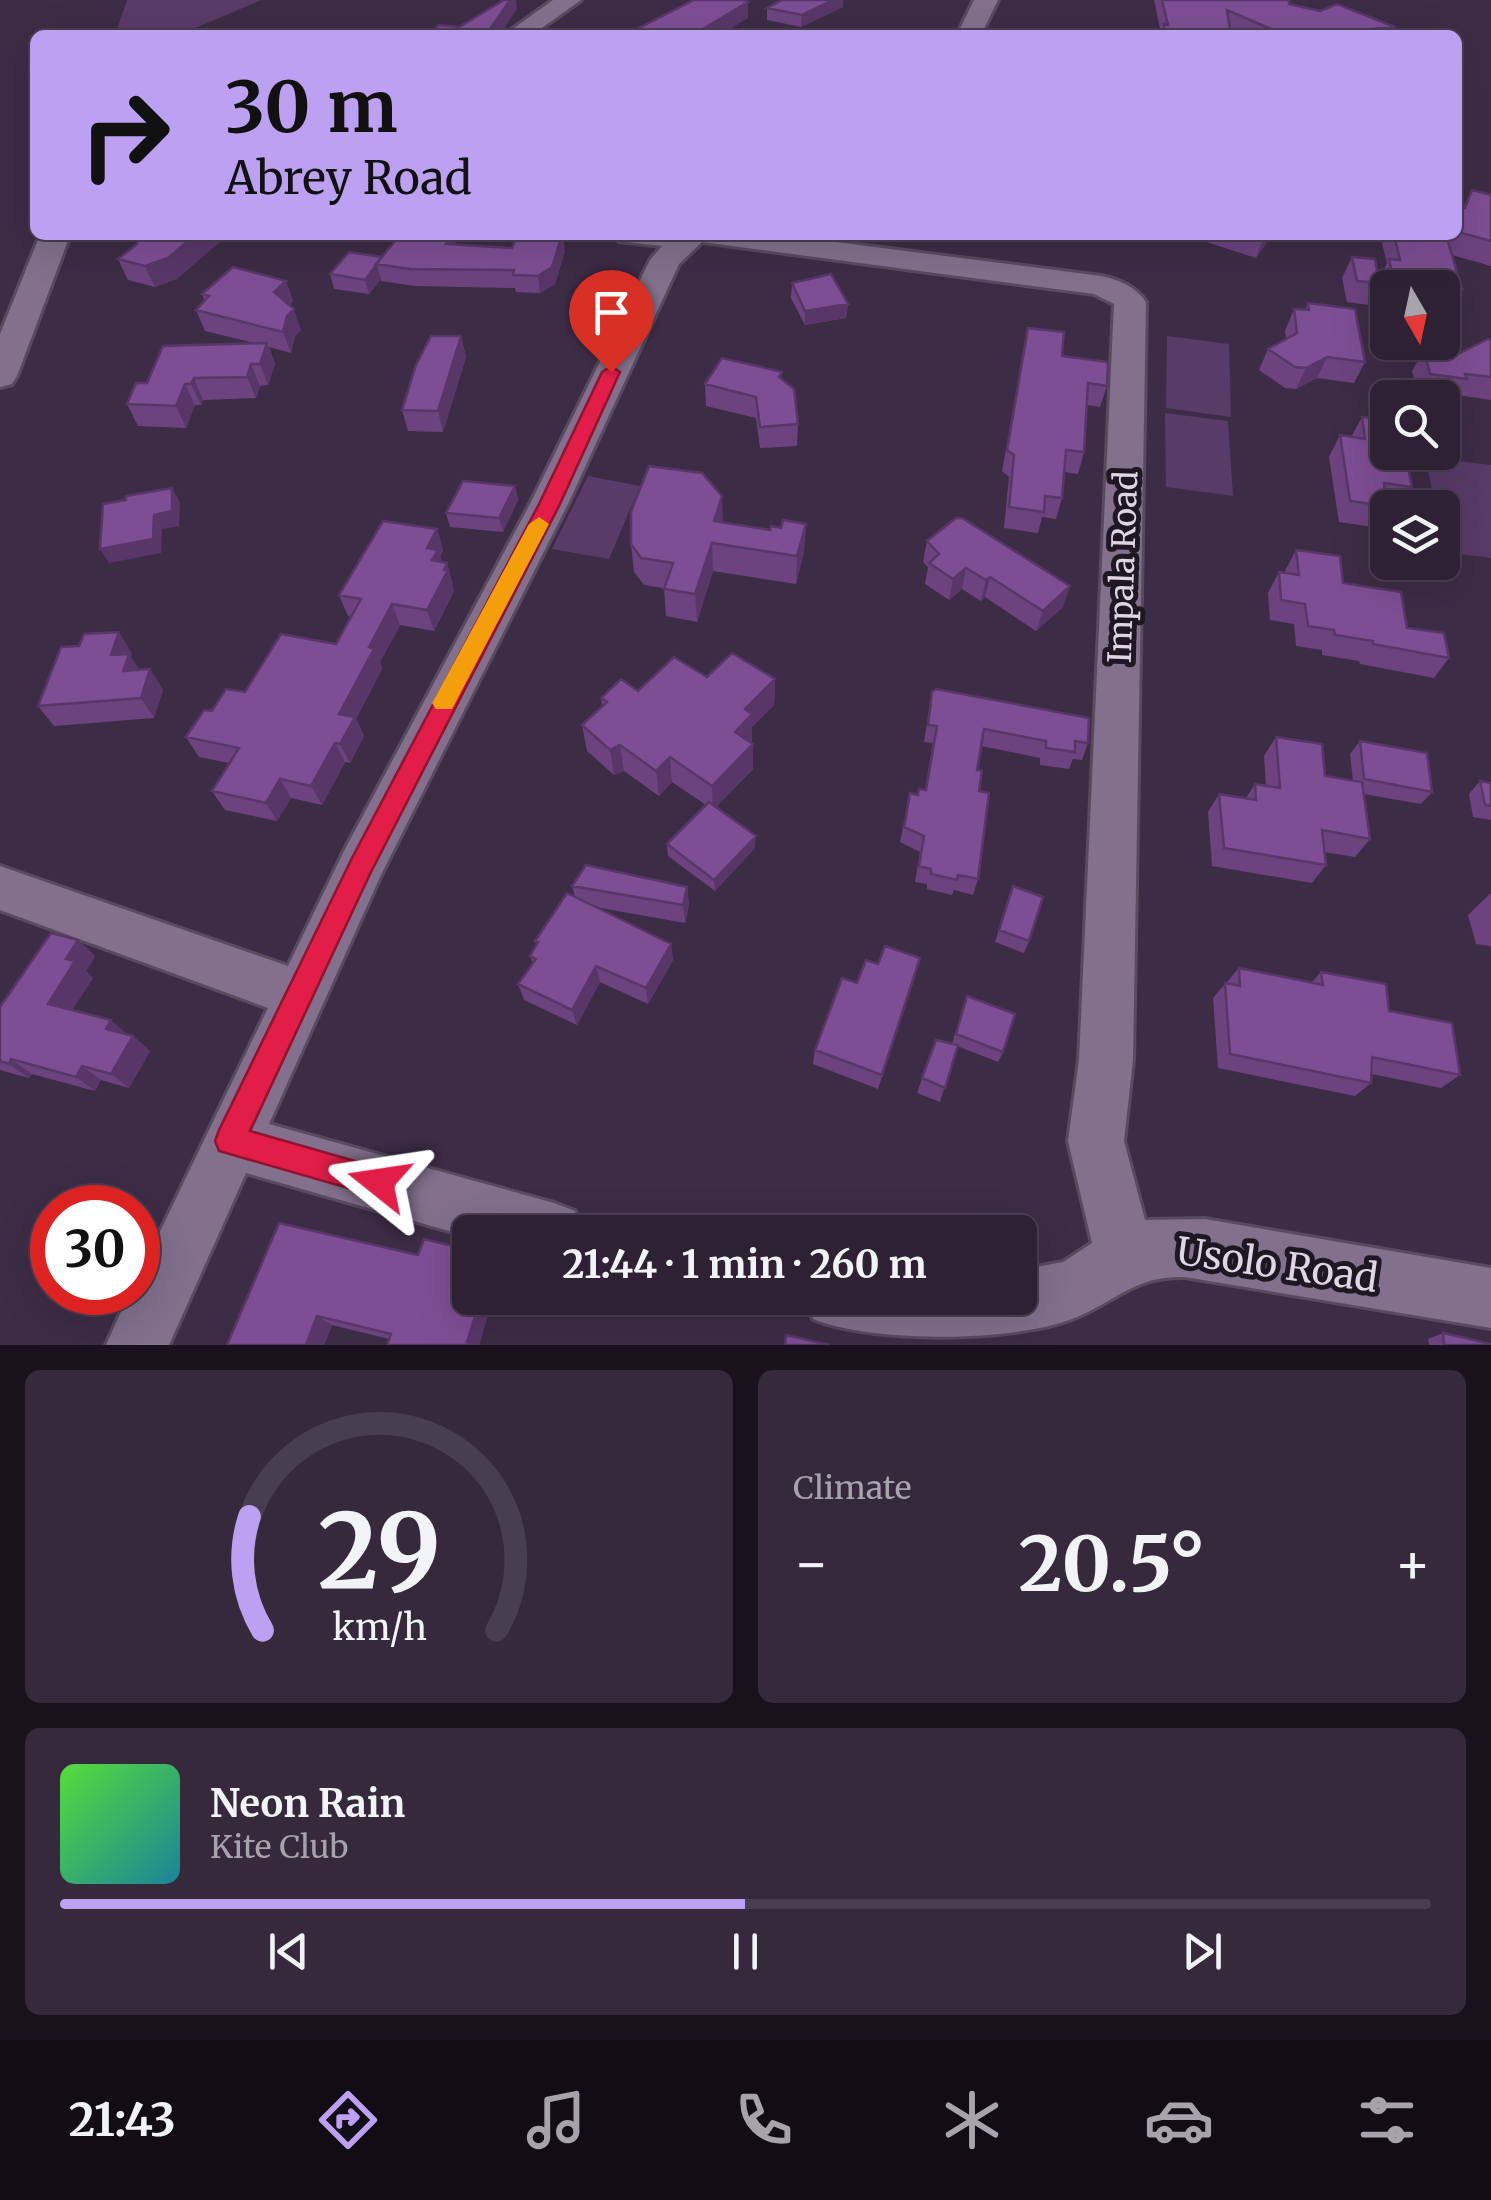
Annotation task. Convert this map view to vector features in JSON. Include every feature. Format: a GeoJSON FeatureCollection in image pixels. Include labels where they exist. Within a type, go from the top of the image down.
{"type":"FeatureCollection","features":[{"type":"Feature","properties":{"kind":"street"},"geometry":{"type":"LineString","coordinates":[[524,30],[569,0]]}},
{"type":"Feature","properties":{"kind":"street"},"geometry":{"type":"LineString","coordinates":[[971,30],[986,0]]}},
{"type":"Feature","properties":{"kind":"street"},"geometry":{"type":"LineString","coordinates":[[0,376],[53,240]]}},
{"type":"Feature","properties":{"kind":"street"},"geometry":{"type":"LineString","coordinates":[[136,1345],[300,996],[460,672],[550,504],[665,260],[692,240]]}},
{"type":"Feature","properties":{"kind":"street","name":"Impala Road"},"geometry":{"type":"LineString","coordinates":[[721,240],[1101,285],[1122,294],[1131,306],[1106,1060],[1096,1142],[1126,1256]]}},
{"type":"Feature","properties":{"kind":"street"},"geometry":{"type":"LineString","coordinates":[[0,888],[300,996]]}},
{"type":"Feature","properties":{"kind":"street"},"geometry":{"type":"LineString","coordinates":[[230,1141],[493,1215]]}},
{"type":"Feature","properties":{"kind":"street","name":"Usolo Road"},"geometry":{"type":"LineString","coordinates":[[1037,1297],[1079,1286],[1126,1256],[1164,1247],[1205,1248],[1491,1298]]}},
{"type":"Feature","properties":{"kind":"shaded area"},"geometry":{"type":"Polygon","coordinates":[[[127,0],[261,0],[191,30],[117,30],[127,0]]]}},
{"type":"Feature","properties":{"kind":"shaded area"},"geometry":{"type":"Polygon","coordinates":[[[1167,336],[1229,344],[1231,417],[1166,408],[1167,336]]]}},
{"type":"Feature","properties":{"kind":"shaded area"},"geometry":{"type":"Polygon","coordinates":[[[1165,413],[1228,421],[1233,496],[1166,487],[1165,413]]]}},
{"type":"Feature","properties":{"kind":"shaded area"},"geometry":{"type":"Polygon","coordinates":[[[1460,461],[1491,465],[1491,558],[1460,554],[1460,490],[1432,490],[1428,470],[1460,470],[1460,461]]]}},
{"type":"Feature","properties":{"kind":"shaded area"},"geometry":{"type":"Polygon","coordinates":[[[588,476],[640,486],[609,559],[552,549],[588,476]]]}},
{"type":"Feature","properties":{"kind":"building"},"geometry":{"type":"Polygon","coordinates":[[[510,0],[489,30],[434,30],[438,25],[459,27],[510,0]]]}},
{"type":"Feature","properties":{"kind":"building"},"geometry":{"type":"Polygon","coordinates":[[[694,0],[748,2],[701,30],[635,30],[694,0]]]}},
{"type":"Feature","properties":{"kind":"building"},"geometry":{"type":"Polygon","coordinates":[[[782,0],[833,0],[802,15],[767,8],[782,0]]]}},
{"type":"Feature","properties":{"kind":"building"},"geometry":{"type":"Polygon","coordinates":[[[1162,0],[1289,0],[1289,4],[1320,11],[1337,4],[1395,27],[1273,30],[1227,10],[1230,30],[1165,30],[1164,24],[1168,25],[1162,0]]]}},
{"type":"Feature","properties":{"kind":"building"},"geometry":{"type":"Polygon","coordinates":[[[1472,190],[1491,195],[1491,241],[1462,233],[1462,207],[1465,208],[1472,190]]]}},
{"type":"Feature","properties":{"kind":"building"},"geometry":{"type":"Polygon","coordinates":[[[138,240],[189,240],[168,258],[145,266],[118,259],[138,240]]]}},
{"type":"Feature","properties":{"kind":"building"},"geometry":{"type":"Polygon","coordinates":[[[396,240],[449,240],[446,244],[512,248],[515,240],[560,240],[552,267],[538,276],[513,275],[514,270],[410,269],[376,264],[396,240]]]}},
{"type":"Feature","properties":{"kind":"building"},"geometry":{"type":"Polygon","coordinates":[[[1395,240],[1447,240],[1456,270],[1391,270],[1389,259],[1400,260],[1395,240]]]}},
{"type":"Feature","properties":{"kind":"building"},"geometry":{"type":"Polygon","coordinates":[[[349,252],[382,257],[365,280],[330,274],[349,252]]]}},
{"type":"Feature","properties":{"kind":"building"},"geometry":{"type":"Polygon","coordinates":[[[1352,257],[1375,259],[1377,270],[1370,270],[1370,282],[1357,281],[1352,257]]]}},
{"type":"Feature","properties":{"kind":"building"},"geometry":{"type":"Polygon","coordinates":[[[233,267],[286,281],[274,292],[294,309],[287,316],[283,332],[196,310],[209,296],[202,294],[233,267]]]}},
{"type":"Feature","properties":{"kind":"building"},"geometry":{"type":"Polygon","coordinates":[[[831,274],[848,304],[805,311],[792,283],[831,274]]]}},
{"type":"Feature","properties":{"kind":"building"},"geometry":{"type":"Polygon","coordinates":[[[1308,303],[1355,309],[1365,362],[1327,357],[1306,368],[1295,367],[1268,349],[1297,333],[1294,309],[1309,310],[1308,303]]]}},
{"type":"Feature","properties":{"kind":"building"},"geometry":{"type":"Polygon","coordinates":[[[1028,328],[1064,332],[1062,356],[1108,362],[1107,386],[1088,383],[1084,452],[1066,450],[1062,498],[1045,496],[1044,512],[1009,507],[1014,455],[1007,450],[1028,328]]]}},
{"type":"Feature","properties":{"kind":"building"},"geometry":{"type":"Polygon","coordinates":[[[431,336],[461,336],[438,411],[402,410],[416,365],[431,336]]]}},
{"type":"Feature","properties":{"kind":"building"},"geometry":{"type":"Polygon","coordinates":[[[1491,340],[1491,377],[1465,374],[1467,379],[1430,374],[1426,360],[1460,360],[1460,353],[1491,340]]]}},
{"type":"Feature","properties":{"kind":"building"},"geometry":{"type":"Polygon","coordinates":[[[267,343],[260,364],[251,364],[247,377],[194,378],[191,384],[185,384],[176,406],[127,404],[136,383],[147,383],[163,346],[267,343]]]}},
{"type":"Feature","properties":{"kind":"building"},"geometry":{"type":"Polygon","coordinates":[[[722,358],[782,372],[779,377],[794,389],[798,424],[760,427],[756,397],[705,384],[722,358]]]}},
{"type":"Feature","properties":{"kind":"building"},"geometry":{"type":"Polygon","coordinates":[[[1362,417],[1370,418],[1370,470],[1409,470],[1412,487],[1384,483],[1385,490],[1370,490],[1370,504],[1350,501],[1340,435],[1365,439],[1362,417]]]}},
{"type":"Feature","properties":{"kind":"building"},"geometry":{"type":"Polygon","coordinates":[[[649,466],[702,473],[722,496],[714,521],[770,530],[771,526],[781,528],[783,520],[806,524],[797,556],[712,543],[695,594],[664,589],[673,563],[641,558],[631,544],[631,512],[649,466]]]}},
{"type":"Feature","properties":{"kind":"building"},"geometry":{"type":"Polygon","coordinates":[[[463,481],[515,486],[499,518],[446,513],[463,481]]]}},
{"type":"Feature","properties":{"kind":"building"},"geometry":{"type":"Polygon","coordinates":[[[172,488],[172,511],[154,515],[153,539],[100,549],[103,504],[172,488]]]}},
{"type":"Feature","properties":{"kind":"building"},"geometry":{"type":"Polygon","coordinates":[[[956,518],[962,518],[1070,586],[1043,611],[990,577],[986,580],[966,568],[953,579],[929,563],[939,554],[927,541],[956,518]]]}},
{"type":"Feature","properties":{"kind":"building"},"geometry":{"type":"Polygon","coordinates":[[[383,521],[437,529],[427,548],[438,550],[432,560],[447,563],[444,570],[448,570],[427,610],[392,604],[369,647],[374,649],[339,714],[355,717],[311,786],[280,779],[266,803],[212,791],[239,748],[186,737],[204,710],[212,711],[226,689],[245,692],[281,634],[336,644],[361,599],[339,595],[383,521]]]}},
{"type":"Feature","properties":{"kind":"building"},"geometry":{"type":"Polygon","coordinates":[[[1296,550],[1340,556],[1343,583],[1401,592],[1407,628],[1444,633],[1449,658],[1373,644],[1335,635],[1334,630],[1308,626],[1305,604],[1281,600],[1279,572],[1299,575],[1296,550]]]}},
{"type":"Feature","properties":{"kind":"building"},"geometry":{"type":"Polygon","coordinates":[[[119,632],[111,655],[129,654],[123,671],[150,669],[141,698],[38,706],[61,647],[79,646],[84,634],[119,632]]]}},
{"type":"Feature","properties":{"kind":"building"},"geometry":{"type":"Polygon","coordinates":[[[732,653],[775,679],[745,709],[752,714],[735,732],[753,744],[712,786],[670,757],[656,771],[620,745],[610,750],[582,725],[607,702],[601,698],[621,679],[638,691],[674,657],[707,677],[732,653]]]}},
{"type":"Feature","properties":{"kind":"building"},"geometry":{"type":"Polygon","coordinates":[[[936,689],[1089,718],[1088,743],[1075,741],[1075,752],[1046,748],[1046,741],[984,729],[977,770],[982,771],[979,791],[989,793],[978,879],[958,875],[957,880],[931,874],[931,869],[919,866],[924,836],[904,827],[910,793],[918,795],[919,789],[926,790],[937,726],[928,725],[932,692],[936,689]]]}},
{"type":"Feature","properties":{"kind":"building"},"geometry":{"type":"Polygon","coordinates":[[[1276,737],[1322,744],[1325,776],[1362,782],[1370,839],[1322,830],[1326,865],[1224,848],[1219,794],[1256,800],[1255,784],[1280,788],[1276,737]]]}},
{"type":"Feature","properties":{"kind":"building"},"geometry":{"type":"Polygon","coordinates":[[[1360,741],[1427,753],[1432,792],[1364,779],[1360,741]]]}},
{"type":"Feature","properties":{"kind":"building"},"geometry":{"type":"Polygon","coordinates":[[[1480,781],[1491,783],[1491,806],[1485,805],[1480,781]]]}},
{"type":"Feature","properties":{"kind":"building"},"geometry":{"type":"Polygon","coordinates":[[[709,802],[756,836],[714,880],[667,844],[709,802]]]}},
{"type":"Feature","properties":{"kind":"building"},"geometry":{"type":"Polygon","coordinates":[[[586,865],[687,887],[683,905],[572,886],[586,865]]]}},
{"type":"Feature","properties":{"kind":"building"},"geometry":{"type":"Polygon","coordinates":[[[1013,886],[1043,897],[1029,941],[999,930],[1013,886]]]}},
{"type":"Feature","properties":{"kind":"building"},"geometry":{"type":"Polygon","coordinates":[[[567,893],[671,944],[646,988],[596,966],[572,1010],[518,984],[536,959],[530,956],[538,942],[535,941],[567,893]]]}},
{"type":"Feature","properties":{"kind":"building"},"geometry":{"type":"Polygon","coordinates":[[[51,933],[78,940],[66,959],[75,961],[48,1004],[111,1020],[106,1029],[133,1036],[111,1074],[82,1066],[76,1077],[11,1059],[9,1064],[0,1061],[0,1007],[51,933]]]}},
{"type":"Feature","properties":{"kind":"building"},"geometry":{"type":"Polygon","coordinates":[[[885,946],[920,958],[882,1075],[815,1050],[842,978],[857,983],[866,960],[878,964],[885,946]]]}},
{"type":"Feature","properties":{"kind":"building"},"geometry":{"type":"Polygon","coordinates":[[[1239,968],[1323,985],[1321,972],[1386,984],[1389,1011],[1452,1023],[1460,1075],[1372,1057],[1371,1083],[1230,1054],[1225,983],[1240,986],[1239,968]]]}},
{"type":"Feature","properties":{"kind":"building"},"geometry":{"type":"Polygon","coordinates":[[[967,996],[1015,1014],[1003,1052],[956,1034],[967,996]]]}},
{"type":"Feature","properties":{"kind":"building"},"geometry":{"type":"Polygon","coordinates":[[[936,1040],[958,1045],[945,1088],[922,1078],[936,1040]]]}},
{"type":"Feature","properties":{"kind":"building"},"geometry":{"type":"Polygon","coordinates":[[[279,1223],[418,1255],[424,1239],[452,1246],[452,1315],[476,1315],[467,1342],[477,1345],[387,1345],[391,1334],[317,1316],[306,1345],[227,1345],[279,1223]]]}},
{"type":"Feature","properties":{"kind":"building"},"geometry":{"type":"Polygon","coordinates":[[[1443,1333],[1491,1344],[1491,1345],[1444,1345],[1443,1333]]]}},
{"type":"Feature","properties":{"kind":"building"},"geometry":{"type":"Polygon","coordinates":[[[786,1335],[830,1345],[785,1345],[786,1335]]]}},
{"type":"Feature","properties":{"kind":"slow traffic"},"geometry":{"type":"LineString","coordinates":[[444,703],[539,524]]}},
{"type":"Feature","properties":{"kind":"route"},"geometry":{"type":"LineString","coordinates":[[379,1182],[230,1141],[361,866],[550,504],[611,372]]}}]}
